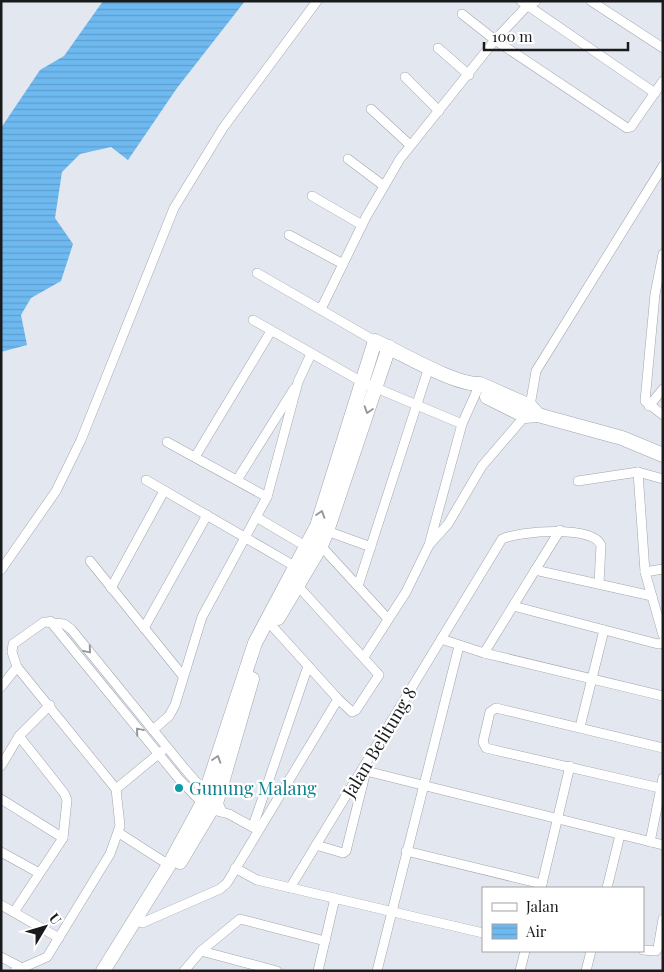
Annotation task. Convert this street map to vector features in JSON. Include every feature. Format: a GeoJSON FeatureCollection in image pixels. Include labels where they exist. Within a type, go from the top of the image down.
{"type":"FeatureCollection","features":[{"type":"Feature","properties":{"kind":"street"},"geometry":{"type":"LineString","coordinates":[[1,570],[56,492],[81,440],[174,208],[223,128],[317,1]]}},
{"type":"Feature","properties":{"kind":"street"},"geometry":{"type":"LineString","coordinates":[[321,309],[362,225],[410,146],[469,75],[524,4],[536,1]]}},
{"type":"Feature","properties":{"kind":"street"},"geometry":{"type":"LineString","coordinates":[[591,1],[663,48]]}},
{"type":"Feature","properties":{"kind":"street"},"geometry":{"type":"LineString","coordinates":[[524,4],[655,93]]}},
{"type":"Feature","properties":{"kind":"street"},"geometry":{"type":"LineString","coordinates":[[462,14],[495,40],[627,128],[631,127],[663,81]]}},
{"type":"Feature","properties":{"kind":"street"},"geometry":{"type":"LineString","coordinates":[[438,48],[469,75]]}},
{"type":"Feature","properties":{"kind":"street"},"geometry":{"type":"LineString","coordinates":[[405,77],[439,111]]}},
{"type":"Feature","properties":{"kind":"street"},"geometry":{"type":"LineString","coordinates":[[371,109],[410,146]]}},
{"type":"Feature","properties":{"kind":"street"},"geometry":{"type":"LineString","coordinates":[[348,159],[384,186]]}},
{"type":"Feature","properties":{"kind":"street"},"geometry":{"type":"LineString","coordinates":[[429,545],[444,529],[482,466],[531,412],[536,371],[663,166]]}},
{"type":"Feature","properties":{"kind":"street"},"geometry":{"type":"LineString","coordinates":[[312,196],[362,225]]}},
{"type":"Feature","properties":{"kind":"street"},"geometry":{"type":"LineString","coordinates":[[289,236],[343,264]]}},
{"type":"Feature","properties":{"kind":"street"},"geometry":{"type":"LineString","coordinates":[[663,254],[655,294],[645,401],[663,415]]}},
{"type":"Feature","properties":{"kind":"street"},"geometry":{"type":"LineString","coordinates":[[257,273],[375,341],[429,367],[531,412],[622,438],[663,455]]}},
{"type":"Feature","properties":{"kind":"street"},"geometry":{"type":"LineString","coordinates":[[253,320],[362,382],[462,424]]}},
{"type":"Feature","properties":{"kind":"street"},"geometry":{"type":"LineString","coordinates":[[195,457],[271,330]]}},
{"type":"Feature","properties":{"kind":"street"},"geometry":{"type":"LineString","coordinates":[[114,971],[212,804],[262,646],[298,586],[375,341]]}},
{"type":"Feature","properties":{"kind":"street"},"geometry":{"type":"LineString","coordinates":[[103,971],[168,865],[212,804],[255,643],[307,556],[327,531],[388,347]]}},
{"type":"Feature","properties":{"kind":"street"},"geometry":{"type":"LineString","coordinates":[[236,480],[298,382],[311,354]]}},
{"type":"Feature","properties":{"kind":"street"},"geometry":{"type":"LineString","coordinates":[[358,586],[429,367]]}},
{"type":"Feature","properties":{"kind":"street"},"geometry":{"type":"LineString","coordinates":[[153,730],[169,716],[173,709],[202,617],[267,497],[298,382]]}},
{"type":"Feature","properties":{"kind":"street"},"geometry":{"type":"LineString","coordinates":[[364,657],[411,584],[429,545],[462,424],[476,387]]}},
{"type":"Feature","properties":{"kind":"street"},"geometry":{"type":"LineString","coordinates":[[649,406],[663,389]]}},
{"type":"Feature","properties":{"kind":"street"},"geometry":{"type":"LineString","coordinates":[[167,442],[267,497]]}},
{"type":"Feature","properties":{"kind":"street"},"geometry":{"type":"LineString","coordinates":[[578,481],[638,472],[663,479]]}},
{"type":"Feature","properties":{"kind":"street"},"geometry":{"type":"LineString","coordinates":[[638,472],[645,572],[663,635]]}},
{"type":"Feature","properties":{"kind":"street"},"geometry":{"type":"LineString","coordinates":[[146,480],[245,537],[307,556]]}},
{"type":"Feature","properties":{"kind":"street"},"geometry":{"type":"LineString","coordinates":[[111,588],[164,491]]}},
{"type":"Feature","properties":{"kind":"street"},"geometry":{"type":"LineString","coordinates":[[144,628],[207,515]]}},
{"type":"Feature","properties":{"kind":"street"},"geometry":{"type":"LineString","coordinates":[[256,517],[307,556],[358,586],[388,619]]}},
{"type":"Feature","properties":{"kind":"street"},"geometry":{"type":"LineString","coordinates":[[484,653],[560,530]]}},
{"type":"Feature","properties":{"kind":"street","name":"Jalan Belitung 8"},"geometry":{"type":"LineString","coordinates":[[290,888],[364,771],[502,539],[560,530],[599,539],[601,545],[599,584]]}},
{"type":"Feature","properties":{"kind":"street"},"geometry":{"type":"LineString","coordinates":[[327,531],[371,547]]}},
{"type":"Feature","properties":{"kind":"street"},"geometry":{"type":"LineString","coordinates":[[90,562],[183,676]]}},
{"type":"Feature","properties":{"kind":"street"},"geometry":{"type":"LineString","coordinates":[[535,570],[652,596]]}},
{"type":"Feature","properties":{"kind":"street"},"geometry":{"type":"LineString","coordinates":[[645,572],[663,570]]}},
{"type":"Feature","properties":{"kind":"street"},"geometry":{"type":"LineString","coordinates":[[272,627],[338,700],[354,711],[378,675],[364,657],[298,586]]}},
{"type":"Feature","properties":{"kind":"street"},"geometry":{"type":"LineString","coordinates":[[513,606],[658,644],[663,643]]}},
{"type":"Feature","properties":{"kind":"street"},"geometry":{"type":"LineString","coordinates":[[1,957],[18,969],[45,959],[110,854],[119,833],[116,789],[17,666],[12,652],[13,644],[42,623],[50,621],[64,624],[71,629],[212,804]]}},
{"type":"Feature","properties":{"kind":"street"},"geometry":{"type":"LineString","coordinates":[[50,621],[158,754],[212,804],[256,828]]}},
{"type":"Feature","properties":{"kind":"street"},"geometry":{"type":"LineString","coordinates":[[580,727],[604,630]]}},
{"type":"Feature","properties":{"kind":"street"},"geometry":{"type":"LineString","coordinates":[[442,638],[459,646],[484,653],[663,696]]}},
{"type":"Feature","properties":{"kind":"street"},"geometry":{"type":"LineString","coordinates":[[377,971],[459,646]]}},
{"type":"Feature","properties":{"kind":"street"},"geometry":{"type":"LineString","coordinates":[[1,687],[17,666]]}},
{"type":"Feature","properties":{"kind":"street"},"geometry":{"type":"LineString","coordinates":[[256,828],[308,666]]}},
{"type":"Feature","properties":{"kind":"street"},"geometry":{"type":"LineString","coordinates":[[142,923],[220,889],[227,884],[256,828],[305,758],[338,700]]}},
{"type":"Feature","properties":{"kind":"street"},"geometry":{"type":"LineString","coordinates":[[1,766],[19,736],[50,705]]}},
{"type":"Feature","properties":{"kind":"street"},"geometry":{"type":"LineString","coordinates":[[660,788],[486,748],[483,742],[490,712],[496,708],[663,748]]}},
{"type":"Feature","properties":{"kind":"street"},"geometry":{"type":"LineString","coordinates":[[14,912],[63,838],[67,800],[64,793],[19,736]]}},
{"type":"Feature","properties":{"kind":"street"},"geometry":{"type":"LineString","coordinates":[[116,789],[167,748]]}},
{"type":"Feature","properties":{"kind":"street"},"geometry":{"type":"LineString","coordinates":[[406,851],[541,886],[570,766]]}},
{"type":"Feature","properties":{"kind":"street"},"geometry":{"type":"LineString","coordinates":[[364,771],[663,845]]}},
{"type":"Feature","properties":{"kind":"street","name":"Jalan Belitung 8"},"geometry":{"type":"LineString","coordinates":[[316,845],[343,852],[346,851],[364,771]]}},
{"type":"Feature","properties":{"kind":"street"},"geometry":{"type":"LineString","coordinates":[[650,842],[663,778]]}},
{"type":"Feature","properties":{"kind":"street"},"geometry":{"type":"LineString","coordinates":[[1,799],[63,838]]}},
{"type":"Feature","properties":{"kind":"street"},"geometry":{"type":"LineString","coordinates":[[119,833],[168,865]]}},
{"type":"Feature","properties":{"kind":"street"},"geometry":{"type":"LineString","coordinates":[[607,887],[620,834]]}},
{"type":"Feature","properties":{"kind":"street"},"geometry":{"type":"LineString","coordinates":[[1,852],[39,873]]}},
{"type":"Feature","properties":{"kind":"street"},"geometry":{"type":"LineString","coordinates":[[235,868],[257,880],[392,910],[482,933]]}},
{"type":"Feature","properties":{"kind":"street"},"geometry":{"type":"LineString","coordinates":[[318,971],[335,898]]}},
{"type":"Feature","properties":{"kind":"street"},"geometry":{"type":"LineString","coordinates":[[1,904],[59,938]]}},
{"type":"Feature","properties":{"kind":"street"},"geometry":{"type":"LineString","coordinates":[[184,971],[201,951],[240,919],[325,941]]}},
{"type":"Feature","properties":{"kind":"street"},"geometry":{"type":"LineString","coordinates":[[644,950],[656,952],[663,919]]}},
{"type":"Feature","properties":{"kind":"street"},"geometry":{"type":"LineString","coordinates":[[201,951],[277,971]]}},
{"type":"Feature","properties":{"kind":"street"},"geometry":{"type":"LineString","coordinates":[[520,971],[525,952]]}},
{"type":"Feature","properties":{"kind":"street"},"geometry":{"type":"LineString","coordinates":[[586,971],[591,952]]}},
{"type":"Feature","properties":{"kind":"water"},"geometry":{"type":"Polygon","coordinates":[[[103,1],[245,1],[177,88],[128,160],[111,147],[80,154],[62,172],[55,218],[73,244],[61,281],[31,298],[21,315],[27,345],[1,352],[1,128],[40,70],[64,56],[103,1]]]}},
{"type":"Feature","properties":{"kind":"place","name":"Gunung Malang"},"geometry":{"type":"Point","coordinates":[179,788]}}]}
